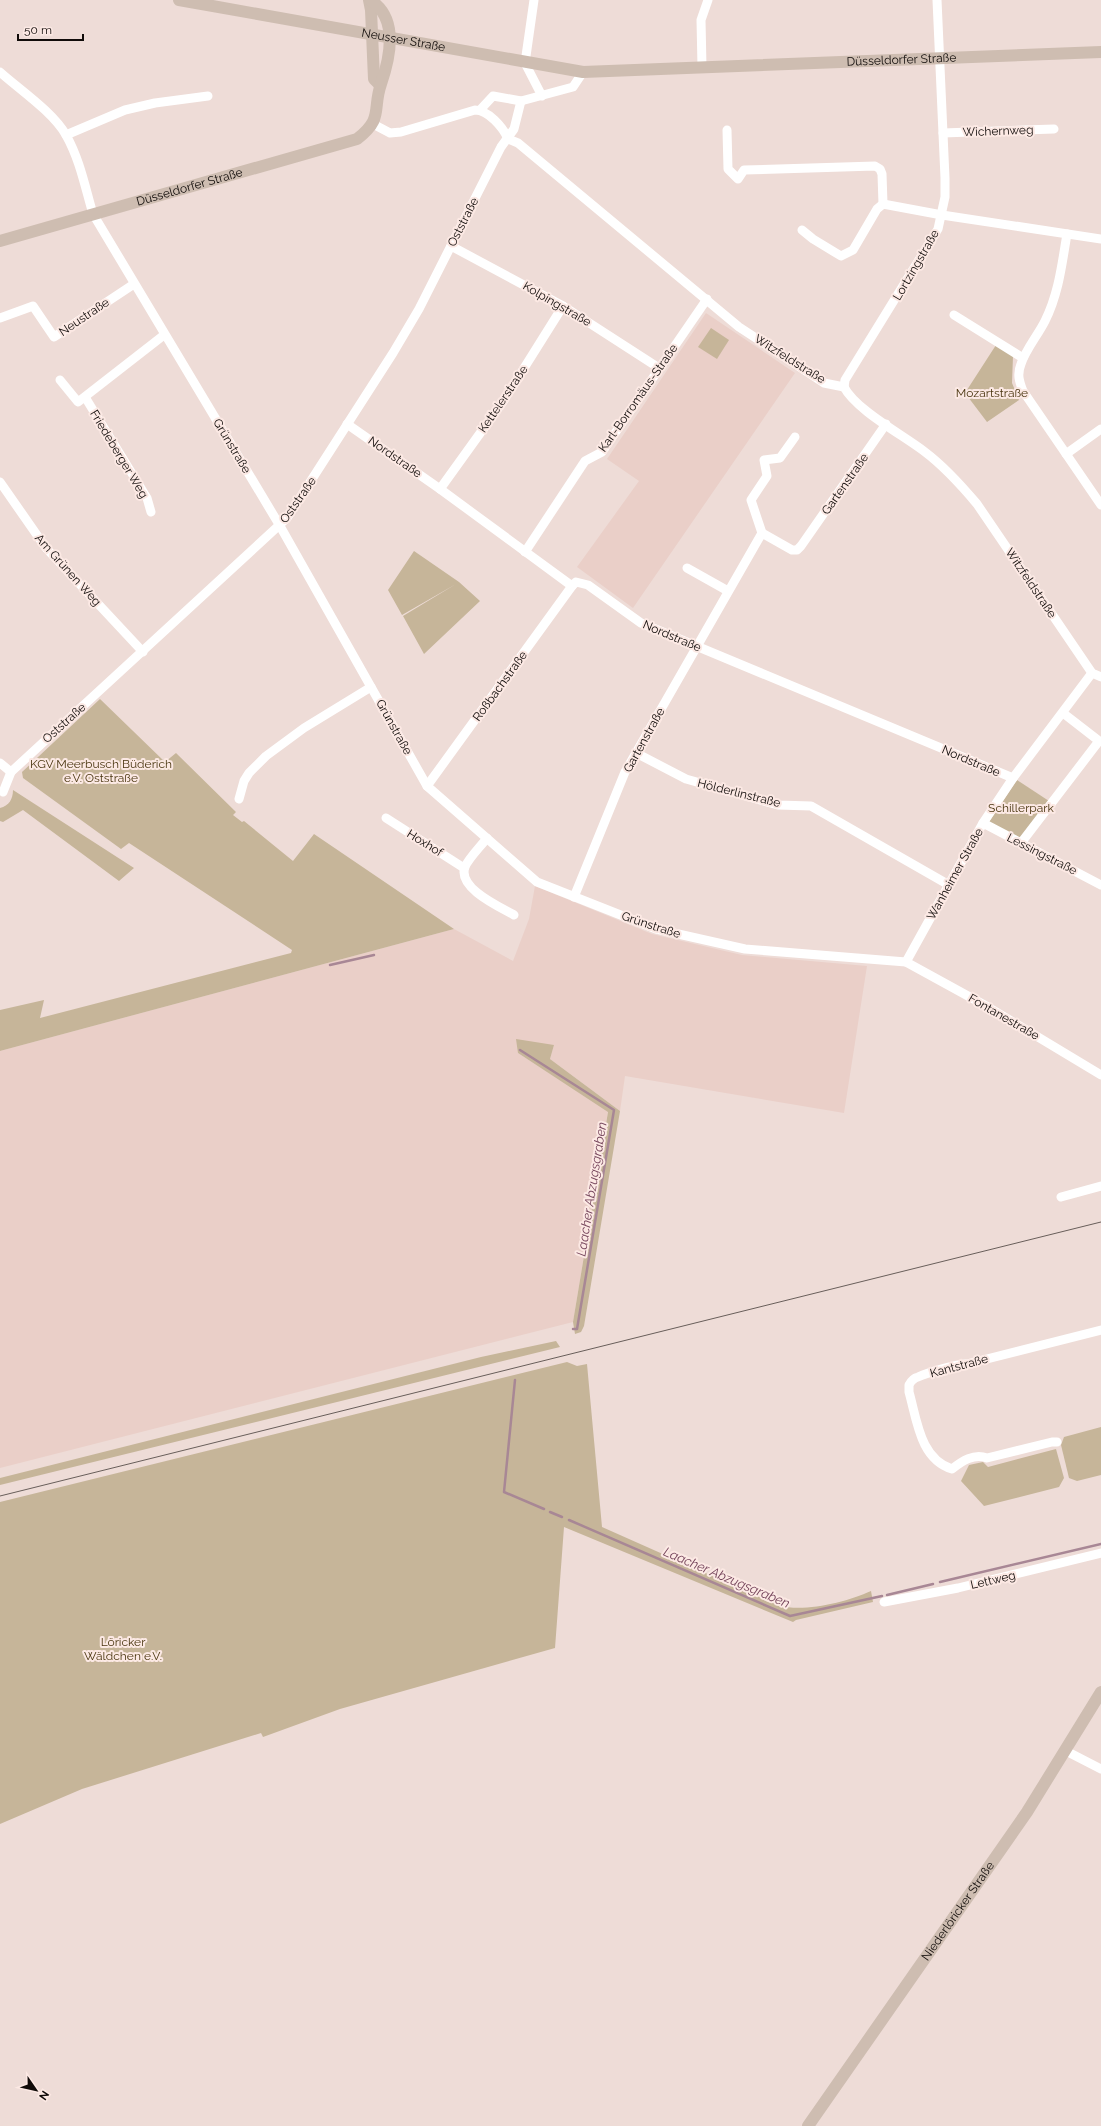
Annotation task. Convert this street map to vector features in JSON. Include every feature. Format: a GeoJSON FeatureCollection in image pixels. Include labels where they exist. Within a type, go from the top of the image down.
{"type":"FeatureCollection","features":[{"type":"Feature","properties":{"kind":"main road","name":"Neusser Straße"},"geometry":{"type":"LineString","coordinates":[[179,0],[390,36],[525,63],[583,72],[628,71]]}},
{"type":"Feature","properties":{"kind":"main road"},"geometry":{"type":"LineString","coordinates":[[369,0],[374,79],[380,85]]}},
{"type":"Feature","properties":{"kind":"main road"},"geometry":{"type":"LineString","coordinates":[[369,0],[376,4],[385,17],[390,30],[384,77],[380,85],[377,116],[373,124]]}},
{"type":"Feature","properties":{"kind":"main road","name":"Düsseldorfer Straße"},"geometry":{"type":"LineString","coordinates":[[628,71],[1101,52]]}},
{"type":"Feature","properties":{"kind":"main road","name":"Düsseldorfer Straße"},"geometry":{"type":"LineString","coordinates":[[0,240],[350,142],[358,139],[373,124]]}},
{"type":"Feature","properties":{"kind":"main road","name":"Niederlöricker Straße"},"geometry":{"type":"LineString","coordinates":[[808,2126],[1027,1812],[1101,1692]]}},
{"type":"Feature","properties":{"kind":"street"},"geometry":{"type":"LineString","coordinates":[[534,0],[525,63],[542,96]]}},
{"type":"Feature","properties":{"kind":"street"},"geometry":{"type":"LineString","coordinates":[[702,67],[701,20],[708,0]]}},
{"type":"Feature","properties":{"kind":"street","name":"Lortzingstraße"},"geometry":{"type":"LineString","coordinates":[[844,387],[846,380],[930,244],[942,215],[945,197],[936,0]]}},
{"type":"Feature","properties":{"kind":"street","name":"Grünstraße"},"geometry":{"type":"LineString","coordinates":[[0,72],[43,109],[66,134],[78,161],[93,214],[164,335],[280,526],[427,786],[537,882],[656,929],[744,950],[906,962]]}},
{"type":"Feature","properties":{"kind":"street"},"geometry":{"type":"LineString","coordinates":[[480,110],[493,96],[521,101],[573,87],[583,72]]}},
{"type":"Feature","properties":{"kind":"street"},"geometry":{"type":"LineString","coordinates":[[66,134],[125,110],[155,103],[208,96]]}},
{"type":"Feature","properties":{"kind":"street"},"geometry":{"type":"LineString","coordinates":[[508,139],[514,129],[521,101]]}},
{"type":"Feature","properties":{"kind":"street"},"geometry":{"type":"LineString","coordinates":[[373,124],[390,133],[401,132],[475,110],[480,110],[504,128],[508,139]]}},
{"type":"Feature","properties":{"kind":"street","name":"Wichernweg"},"geometry":{"type":"LineString","coordinates":[[943,133],[1054,129]]}},
{"type":"Feature","properties":{"kind":"street"},"geometry":{"type":"LineString","coordinates":[[727,130],[728,169],[738,179],[744,170],[875,166],[880,169],[882,174],[883,204],[878,209],[853,250],[841,256],[813,239],[802,230]]}},
{"type":"Feature","properties":{"kind":"street","name":"Oststraße"},"geometry":{"type":"LineString","coordinates":[[2,792],[11,772],[280,526],[292,511],[420,309],[501,147],[508,139]]}},
{"type":"Feature","properties":{"kind":"street","name":"Witzfeldstraße"},"geometry":{"type":"LineString","coordinates":[[508,139],[518,143],[739,327],[824,383],[844,387],[854,400],[943,467],[972,498],[1092,673]]}},
{"type":"Feature","properties":{"kind":"street"},"geometry":{"type":"LineString","coordinates":[[883,204],[942,215],[1101,239]]}},
{"type":"Feature","properties":{"kind":"street"},"geometry":{"type":"LineString","coordinates":[[1067,234],[1058,287],[1053,303],[1038,334],[1023,358],[1018,378],[1023,391],[1101,505]]}},
{"type":"Feature","properties":{"kind":"street","name":"Kolpingstraße"},"geometry":{"type":"LineString","coordinates":[[451,246],[563,306],[659,368]]}},
{"type":"Feature","properties":{"kind":"street","name":"Neustraße"},"geometry":{"type":"LineString","coordinates":[[0,318],[33,306],[54,337],[134,284]]}},
{"type":"Feature","properties":{"kind":"street","name":"Karl-Borromäus-Straße"},"geometry":{"type":"LineString","coordinates":[[525,552],[585,461],[602,452],[707,299]]}},
{"type":"Feature","properties":{"kind":"street","name":"Kettelerstraße"},"geometry":{"type":"LineString","coordinates":[[440,489],[504,400],[563,306]]}},
{"type":"Feature","properties":{"kind":"street"},"geometry":{"type":"LineString","coordinates":[[954,315],[1023,358]]}},
{"type":"Feature","properties":{"kind":"street","name":"Friedeberger Weg"},"geometry":{"type":"LineString","coordinates":[[60,380],[78,402],[164,335]]}},
{"type":"Feature","properties":{"kind":"street","name":"Friedeberger Weg"},"geometry":{"type":"LineString","coordinates":[[85,397],[147,498],[151,512]]}},
{"type":"Feature","properties":{"kind":"street","name":"Nordstraße"},"geometry":{"type":"LineString","coordinates":[[347,424],[440,489],[572,586],[576,582],[588,585],[641,623],[1013,778]]}},
{"type":"Feature","properties":{"kind":"street","name":"Gartenstraße"},"geometry":{"type":"LineString","coordinates":[[574,897],[626,772],[696,646],[762,533],[792,550],[797,550],[886,424]]}},
{"type":"Feature","properties":{"kind":"street"},"geometry":{"type":"LineString","coordinates":[[1066,454],[1101,429]]}},
{"type":"Feature","properties":{"kind":"street"},"geometry":{"type":"LineString","coordinates":[[762,533],[751,500],[768,476],[764,460],[780,458],[795,437]]}},
{"type":"Feature","properties":{"kind":"street","name":"Am Grünen Weg"},"geometry":{"type":"LineString","coordinates":[[0,482],[46,548],[143,652]]}},
{"type":"Feature","properties":{"kind":"street"},"geometry":{"type":"LineString","coordinates":[[687,568],[728,590]]}},
{"type":"Feature","properties":{"kind":"street","name":"Roßbachstraße"},"geometry":{"type":"LineString","coordinates":[[427,786],[572,586]]}},
{"type":"Feature","properties":{"kind":"street"},"geometry":{"type":"LineString","coordinates":[[1092,673],[1101,677]]}},
{"type":"Feature","properties":{"kind":"street","name":"Wanheimer Straße"},"geometry":{"type":"LineString","coordinates":[[906,962],[983,823],[1013,778],[1092,673]]}},
{"type":"Feature","properties":{"kind":"street"},"geometry":{"type":"LineString","coordinates":[[239,799],[244,781],[249,772],[266,756],[304,728],[371,688]]}},
{"type":"Feature","properties":{"kind":"street"},"geometry":{"type":"LineString","coordinates":[[1021,843],[1099,740],[1063,712]]}},
{"type":"Feature","properties":{"kind":"street","name":"Hölderlinstraße"},"geometry":{"type":"LineString","coordinates":[[636,753],[686,779],[778,805],[811,806],[949,884]]}},
{"type":"Feature","properties":{"kind":"street"},"geometry":{"type":"LineString","coordinates":[[0,763],[11,772]]}},
{"type":"Feature","properties":{"kind":"street","name":"Hoxhof"},"geometry":{"type":"LineString","coordinates":[[386,818],[464,868]]}},
{"type":"Feature","properties":{"kind":"street","name":"Lessingstraße"},"geometry":{"type":"LineString","coordinates":[[983,823],[1101,885]]}},
{"type":"Feature","properties":{"kind":"street"},"geometry":{"type":"LineString","coordinates":[[487,838],[464,868],[464,879],[473,891],[514,915]]}},
{"type":"Feature","properties":{"kind":"street","name":"Fontanestraße"},"geometry":{"type":"LineString","coordinates":[[906,962],[988,1007],[1101,1075]]}},
{"type":"Feature","properties":{"kind":"street"},"geometry":{"type":"LineString","coordinates":[[1061,1197],[1101,1186]]}},
{"type":"Feature","properties":{"kind":"street","name":"Kantstraße"},"geometry":{"type":"LineString","coordinates":[[1057,1442],[987,1458],[981,1456],[963,1460],[952,1469],[942,1466],[928,1453],[908,1392],[909,1385],[917,1377],[948,1369],[957,1364],[967,1364],[1101,1330]]}},
{"type":"Feature","properties":{"kind":"street","name":"Lettweg"},"geometry":{"type":"LineString","coordinates":[[884,1602],[958,1588],[1101,1552]]}},
{"type":"Feature","properties":{"kind":"street"},"geometry":{"type":"LineString","coordinates":[[1066,1751],[1101,1769]]}},
{"type":"Feature","properties":{"kind":"shaded area"},"geometry":{"type":"Polygon","coordinates":[[[706,313],[795,373],[633,608],[577,567],[639,481],[607,459],[706,313]]]}},
{"type":"Feature","properties":{"kind":"shaded area"},"geometry":{"type":"Polygon","coordinates":[[[535,886],[652,934],[742,955],[867,966],[844,1113],[625,1076],[620,1111],[550,1059],[554,1045],[518,1053],[608,1111],[573,1322],[0,1468],[0,1051],[454,929],[513,961],[529,919],[535,886]]]}},
{"type":"Feature","properties":{"kind":"green space"},"geometry":{"type":"Polygon","coordinates":[[[711,328],[729,340],[717,359],[698,347],[711,328]]]}},
{"type":"Feature","properties":{"kind":"green space","name":"Mozartstraße"},"geometry":{"type":"Polygon","coordinates":[[[996,345],[1013,356],[1012,383],[1019,400],[987,422],[965,393],[996,345]]]}},
{"type":"Feature","properties":{"kind":"green space"},"geometry":{"type":"Polygon","coordinates":[[[414,551],[459,582],[480,601],[424,654],[403,616],[456,584],[402,615],[388,590],[414,551]]]}},
{"type":"Feature","properties":{"kind":"green space","name":"KGV Meerbusch Büderich e.V. Oststraße"},"geometry":{"type":"Polygon","coordinates":[[[100,699],[165,762],[176,753],[236,812],[233,815],[242,822],[244,821],[293,861],[314,834],[454,929],[0,1051],[0,1010],[44,1000],[40,1018],[291,953],[292,950],[129,843],[121,849],[23,778],[22,772],[100,699]]]}},
{"type":"Feature","properties":{"kind":"green space","name":"Schillerpark"},"geometry":{"type":"Polygon","coordinates":[[[1017,780],[1049,801],[1020,839],[989,822],[1017,780]]]}},
{"type":"Feature","properties":{"kind":"green space"},"geometry":{"type":"Polygon","coordinates":[[[13,790],[134,868],[119,881],[23,810],[3,822],[0,821],[0,808],[6,806],[10,802],[13,790]]]}},
{"type":"Feature","properties":{"kind":"green space"},"geometry":{"type":"Polygon","coordinates":[[[516,1039],[554,1045],[550,1059],[620,1111],[584,1326],[581,1332],[575,1334],[573,1322],[608,1112],[518,1053],[516,1039]]]}},
{"type":"Feature","properties":{"kind":"green space"},"geometry":{"type":"Polygon","coordinates":[[[556,1341],[560,1347],[0,1485],[0,1478],[481,1357],[556,1341]]]}},
{"type":"Feature","properties":{"kind":"green space","name":"Löricker Wäldchen e.V."},"geometry":{"type":"Polygon","coordinates":[[[567,1362],[577,1366],[587,1364],[602,1527],[780,1606],[790,1608],[814,1607],[850,1599],[871,1591],[873,1602],[796,1620],[793,1622],[564,1527],[555,1648],[340,1709],[263,1737],[261,1733],[82,1789],[0,1824],[0,1502],[567,1362]]]}},
{"type":"Feature","properties":{"kind":"green space"},"geometry":{"type":"Polygon","coordinates":[[[1101,1427],[1101,1475],[1077,1481],[1069,1478],[1061,1445],[1064,1437],[1101,1427]]]}},
{"type":"Feature","properties":{"kind":"green space"},"geometry":{"type":"Polygon","coordinates":[[[1056,1449],[1064,1478],[1059,1487],[984,1506],[961,1481],[969,1465],[983,1462],[988,1467],[1056,1449]]]}},
{"type":"Feature","properties":{"kind":"waterway","name":"Laacher Abzugsgraben"},"geometry":{"type":"LineString","coordinates":[[330,965],[374,955]]}},
{"type":"Feature","properties":{"kind":"waterway","name":"Laacher Abzugsgraben"},"geometry":{"type":"LineString","coordinates":[[520,1050],[614,1110],[577,1329],[573,1329]]}},
{"type":"Feature","properties":{"kind":"waterway","name":"Laacher Abzugsgraben"},"geometry":{"type":"LineString","coordinates":[[515,1380],[504,1492],[544,1509]]}},
{"type":"Feature","properties":{"kind":"waterway","name":"Laacher Abzugsgraben"},"geometry":{"type":"LineString","coordinates":[[550,1512],[562,1517]]}},
{"type":"Feature","properties":{"kind":"waterway","name":"Laacher Abzugsgraben"},"geometry":{"type":"LineString","coordinates":[[569,1520],[790,1616],[882,1596]]}},
{"type":"Feature","properties":{"kind":"waterway","name":"Laacher Abzugsgraben"},"geometry":{"type":"LineString","coordinates":[[940,1582],[1101,1544]]}},
{"type":"Feature","properties":{"kind":"waterway","name":"Laacher Abzugsgraben"},"geometry":{"type":"LineString","coordinates":[[887,1595],[933,1584]]}},
{"type":"Feature","properties":{"kind":"tram line"},"geometry":{"type":"LineString","coordinates":[[0,1496],[1101,1222]]}}]}
